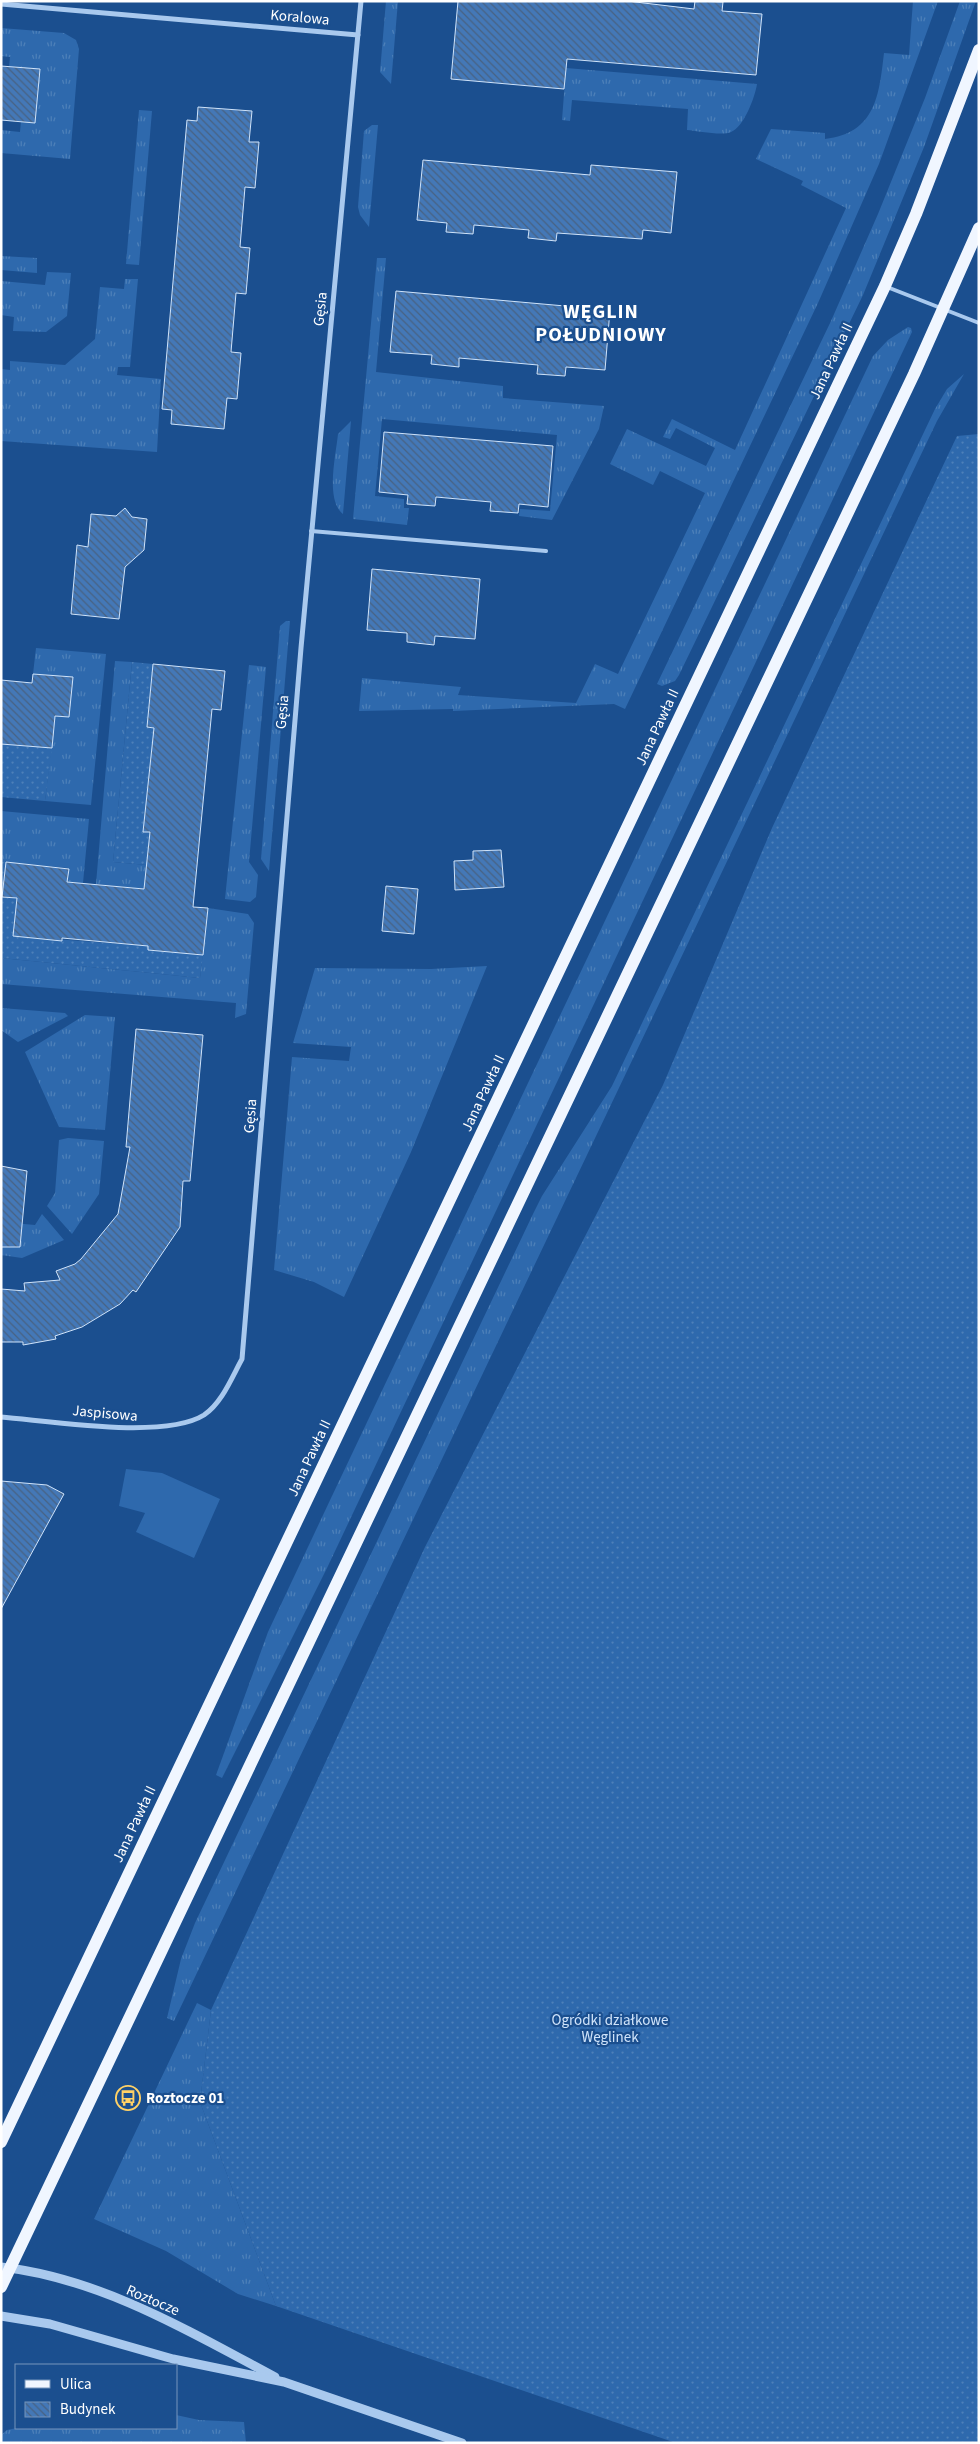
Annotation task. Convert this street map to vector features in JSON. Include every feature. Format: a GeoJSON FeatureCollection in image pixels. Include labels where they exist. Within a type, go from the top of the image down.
{"type":"FeatureCollection","features":[{"type":"Feature","properties":{"kind":"main road","name":"Jana Pawła II"},"geometry":{"type":"LineString","coordinates":[[1,2142],[885,286],[916,214],[979,50]]}},
{"type":"Feature","properties":{"kind":"main road"},"geometry":{"type":"LineString","coordinates":[[1,2287],[6,2268],[943,310],[979,228]]}},
{"type":"Feature","properties":{"kind":"street","name":"Gęsia"},"geometry":{"type":"LineString","coordinates":[[205,1414],[223,1394],[242,1359],[311,531],[361,1]]}},
{"type":"Feature","properties":{"kind":"street","name":"Koralowa"},"geometry":{"type":"LineString","coordinates":[[1,4],[358,35]]}},
{"type":"Feature","properties":{"kind":"street","name":"Jaspisowa"},"geometry":{"type":"LineString","coordinates":[[1,1416],[145,1429],[180,1425],[205,1414]]}},
{"type":"Feature","properties":{"kind":"street","name":"Roztocze"},"geometry":{"type":"LineString","coordinates":[[6,2268],[69,2281],[121,2301],[177,2325],[284,2382]]}},
{"type":"Feature","properties":{"kind":"street","name":"Roztocze"},"geometry":{"type":"LineString","coordinates":[[1,2316],[50,2324],[173,2359],[284,2382],[462,2443]]}},
{"type":"Feature","properties":{"kind":"lane"},"geometry":{"type":"LineString","coordinates":[[885,286],[979,323]]}},
{"type":"Feature","properties":{"kind":"lane"},"geometry":{"type":"LineString","coordinates":[[311,531],[546,551]]}},
{"type":"Feature","properties":{"kind":"green space"},"geometry":{"type":"Polygon","coordinates":[[[386,1],[398,1],[391,84],[380,72],[386,1]]]}},
{"type":"Feature","properties":{"kind":"green space"},"geometry":{"type":"Polygon","coordinates":[[[913,1],[938,1],[879,164],[818,303],[625,709],[614,704],[453,711],[453,709],[359,711],[362,678],[461,687],[458,695],[576,703],[595,664],[618,674],[705,493],[660,471],[653,485],[610,464],[627,429],[706,466],[715,448],[676,428],[670,439],[663,437],[672,419],[735,450],[846,208],[801,185],[803,181],[756,159],[771,129],[825,133],[825,139],[842,135],[855,129],[865,120],[872,110],[877,97],[884,53],[909,55],[913,1]]]}},
{"type":"Feature","properties":{"kind":"green space"},"geometry":{"type":"Polygon","coordinates":[[[960,1],[976,1],[924,147],[863,295],[679,675],[675,681],[662,686],[657,684],[831,321],[878,214],[925,98],[960,1]]]}},
{"type":"Feature","properties":{"kind":"green space"},"geometry":{"type":"Polygon","coordinates":[[[1,28],[64,33],[76,40],[79,49],[70,159],[1,153],[1,130],[20,132],[21,121],[35,122],[40,70],[9,67],[10,57],[1,56],[1,28]]]}},
{"type":"Feature","properties":{"kind":"green space"},"geometry":{"type":"Polygon","coordinates":[[[566,68],[757,84],[748,111],[736,129],[722,134],[710,133],[687,130],[688,109],[572,100],[570,121],[562,120],[566,68]]]}},
{"type":"Feature","properties":{"kind":"green space"},"geometry":{"type":"Polygon","coordinates":[[[139,110],[152,111],[139,265],[126,264],[139,110]]]}},
{"type":"Feature","properties":{"kind":"green space"},"geometry":{"type":"Polygon","coordinates":[[[372,125],[378,125],[369,227],[360,215],[358,207],[364,131],[372,125]]]}},
{"type":"Feature","properties":{"kind":"green space"},"geometry":{"type":"Polygon","coordinates":[[[1,256],[37,258],[37,273],[1,270],[1,256]]]}},
{"type":"Feature","properties":{"kind":"green space"},"geometry":{"type":"Polygon","coordinates":[[[377,258],[386,258],[376,372],[503,386],[503,398],[604,406],[599,429],[552,520],[519,516],[520,509],[550,511],[557,435],[382,419],[375,496],[404,499],[404,508],[409,508],[407,525],[353,519],[377,258]]]}},
{"type":"Feature","properties":{"kind":"green space"},"geometry":{"type":"Polygon","coordinates":[[[47,272],[71,273],[67,316],[46,332],[13,331],[14,317],[1,315],[1,281],[45,285],[47,272]]]}},
{"type":"Feature","properties":{"kind":"green space"},"geometry":{"type":"Polygon","coordinates":[[[125,279],[138,279],[130,367],[118,367],[117,375],[161,379],[157,452],[1,441],[1,369],[10,370],[10,361],[65,365],[95,339],[100,287],[124,289],[125,279]]]}},
{"type":"Feature","properties":{"kind":"green space"},"geometry":{"type":"Polygon","coordinates":[[[908,327],[911,328],[912,332],[327,1568],[222,1778],[216,1775],[268,1632],[332,1496],[873,356],[888,340],[908,327]]]}},
{"type":"Feature","properties":{"kind":"green space"},"geometry":{"type":"Polygon","coordinates":[[[964,374],[937,421],[174,2021],[167,2018],[181,1959],[195,1923],[533,1214],[542,1196],[612,1086],[935,409],[947,389],[964,374]]]}},
{"type":"Feature","properties":{"kind":"green space"},"geometry":{"type":"Polygon","coordinates":[[[351,421],[343,514],[334,499],[334,465],[338,434],[351,421]]]}},
{"type":"Feature","properties":{"kind":"green space","name":"Ogródki działkowe Węglinek"},"geometry":{"type":"Polygon","coordinates":[[[979,434],[979,2443],[676,2443],[276,2306],[200,2102],[211,2010],[425,1547],[663,1085],[772,828],[957,436],[979,434]]]}},
{"type":"Feature","properties":{"kind":"green space"},"geometry":{"type":"Polygon","coordinates":[[[286,621],[290,621],[269,871],[261,859],[280,626],[286,621]]]}},
{"type":"Feature","properties":{"kind":"green space"},"geometry":{"type":"Polygon","coordinates":[[[36,648],[106,654],[91,805],[45,801],[55,716],[72,677],[33,674],[36,648]]]}},
{"type":"Feature","properties":{"kind":"green space"},"geometry":{"type":"Polygon","coordinates":[[[115,661],[132,662],[113,862],[147,865],[144,889],[96,884],[115,661]]]}},
{"type":"Feature","properties":{"kind":"green space"},"geometry":{"type":"Polygon","coordinates":[[[132,662],[153,664],[147,727],[160,729],[151,757],[143,831],[150,832],[147,865],[113,862],[132,662]]]}},
{"type":"Feature","properties":{"kind":"green space"},"geometry":{"type":"Polygon","coordinates":[[[249,665],[266,667],[249,862],[258,875],[256,897],[250,902],[225,899],[249,665]]]}},
{"type":"Feature","properties":{"kind":"green space"},"geometry":{"type":"Polygon","coordinates":[[[1,744],[52,748],[45,801],[1,797],[1,744]]]}},
{"type":"Feature","properties":{"kind":"green space"},"geometry":{"type":"Polygon","coordinates":[[[1,811],[89,819],[83,883],[67,882],[68,868],[1,862],[1,811]]]}},
{"type":"Feature","properties":{"kind":"green space"},"geometry":{"type":"Polygon","coordinates":[[[1,862],[6,862],[2,897],[17,898],[14,936],[122,944],[149,940],[148,950],[203,955],[200,978],[1,958],[1,862]]]}},
{"type":"Feature","properties":{"kind":"green space"},"geometry":{"type":"Polygon","coordinates":[[[208,908],[248,914],[254,923],[246,1014],[235,1018],[236,1003],[1,984],[1,958],[200,978],[208,908]]]}},
{"type":"Feature","properties":{"kind":"green space"},"geometry":{"type":"Polygon","coordinates":[[[487,966],[411,1152],[344,1297],[314,1282],[274,1270],[292,1057],[349,1061],[351,1047],[293,1043],[315,968],[431,969],[487,966]]]}},
{"type":"Feature","properties":{"kind":"green space"},"geometry":{"type":"Polygon","coordinates":[[[1,1008],[65,1013],[68,1016],[18,1042],[1,1030],[1,1008]]]}},
{"type":"Feature","properties":{"kind":"green space"},"geometry":{"type":"Polygon","coordinates":[[[85,1015],[115,1017],[105,1130],[59,1127],[25,1052],[85,1015]]]}},
{"type":"Feature","properties":{"kind":"green space"},"geometry":{"type":"Polygon","coordinates":[[[68,1138],[104,1141],[99,1194],[72,1234],[47,1206],[55,1193],[59,1140],[68,1138]]]}},
{"type":"Feature","properties":{"kind":"green space"},"geometry":{"type":"Polygon","coordinates":[[[42,1214],[64,1240],[22,1258],[1,1255],[1,1222],[35,1225],[42,1214]]]}},
{"type":"Feature","properties":{"kind":"green space"},"geometry":{"type":"Polygon","coordinates":[[[126,1469],[162,1473],[220,1499],[194,1558],[136,1532],[145,1513],[119,1506],[126,1469]]]}},
{"type":"Feature","properties":{"kind":"green space"},"geometry":{"type":"Polygon","coordinates":[[[197,2003],[211,2010],[200,2102],[276,2306],[238,2294],[166,2251],[94,2219],[197,2003]]]}},
{"type":"Feature","properties":{"kind":"green space"},"geometry":{"type":"Polygon","coordinates":[[[178,2415],[199,2420],[244,2422],[246,2443],[1,2443],[1,2435],[7,2430],[15,2428],[178,2429],[178,2415]]]}},
{"type":"Feature","properties":{"kind":"building"},"geometry":{"type":"Polygon","coordinates":[[[458,1],[627,1],[694,9],[695,1],[723,2],[722,11],[762,14],[756,75],[567,59],[564,89],[451,79],[458,1]]]}},
{"type":"Feature","properties":{"kind":"building"},"geometry":{"type":"Polygon","coordinates":[[[1,66],[40,69],[35,123],[1,120],[1,66]]]}},
{"type":"Feature","properties":{"kind":"building"},"geometry":{"type":"Polygon","coordinates":[[[198,107],[252,111],[249,142],[259,142],[255,188],[245,187],[240,247],[250,248],[246,294],[236,293],[231,352],[241,353],[237,399],[227,398],[224,429],[171,424],[172,410],[162,409],[187,120],[197,121],[198,107]]]}},
{"type":"Feature","properties":{"kind":"building"},"geometry":{"type":"Polygon","coordinates":[[[423,160],[590,175],[591,165],[677,172],[671,233],[643,230],[642,239],[557,233],[556,241],[528,238],[529,230],[474,225],[473,234],[446,232],[447,223],[417,220],[423,160]]]}},
{"type":"Feature","properties":{"kind":"building"},"geometry":{"type":"Polygon","coordinates":[[[396,291],[610,310],[605,370],[566,367],[565,376],[537,374],[538,365],[459,358],[459,367],[431,364],[432,355],[390,352],[396,291]]]}},
{"type":"Feature","properties":{"kind":"building"},"geometry":{"type":"Polygon","coordinates":[[[384,432],[553,446],[548,507],[519,504],[518,513],[490,511],[491,502],[436,497],[435,506],[407,504],[408,495],[379,492],[384,432]]]}},
{"type":"Feature","properties":{"kind":"building"},"geometry":{"type":"Polygon","coordinates":[[[125,508],[132,517],[147,519],[144,550],[125,567],[119,619],[71,614],[77,545],[88,547],[91,514],[116,516],[125,508]]]}},
{"type":"Feature","properties":{"kind":"building"},"geometry":{"type":"Polygon","coordinates":[[[372,569],[480,579],[475,639],[435,636],[434,645],[407,642],[407,633],[367,630],[372,569]]]}},
{"type":"Feature","properties":{"kind":"building"},"geometry":{"type":"Polygon","coordinates":[[[153,664],[225,671],[221,710],[212,709],[193,907],[208,908],[203,955],[148,950],[148,946],[62,938],[62,941],[13,936],[17,898],[2,897],[6,862],[69,869],[67,882],[144,889],[150,832],[143,832],[154,728],[147,727],[153,664]]]}},
{"type":"Feature","properties":{"kind":"building"},"geometry":{"type":"Polygon","coordinates":[[[33,674],[73,677],[69,717],[55,716],[52,748],[1,744],[1,680],[32,683],[33,674]]]}},
{"type":"Feature","properties":{"kind":"building"},"geometry":{"type":"Polygon","coordinates":[[[501,850],[504,887],[455,890],[454,861],[473,860],[473,851],[501,850]]]}},
{"type":"Feature","properties":{"kind":"building"},"geometry":{"type":"Polygon","coordinates":[[[386,886],[418,889],[414,934],[382,931],[386,886]]]}},
{"type":"Feature","properties":{"kind":"building"},"geometry":{"type":"Polygon","coordinates":[[[136,1029],[203,1035],[190,1181],[183,1181],[180,1227],[136,1292],[133,1290],[120,1304],[82,1327],[55,1336],[56,1339],[23,1345],[23,1342],[1,1342],[1,1289],[25,1291],[24,1283],[60,1280],[56,1271],[75,1264],[81,1259],[118,1214],[130,1147],[126,1147],[136,1029]]]}},
{"type":"Feature","properties":{"kind":"building"},"geometry":{"type":"Polygon","coordinates":[[[1,1166],[27,1171],[20,1247],[1,1247],[1,1166]]]}},
{"type":"Feature","properties":{"kind":"building"},"geometry":{"type":"Polygon","coordinates":[[[1,1481],[47,1485],[64,1494],[1,1609],[1,1481]]]}},
{"type":"Feature","properties":{"kind":"place","name":"Roztocze 01"},"geometry":{"type":"Point","coordinates":[128,2098]}},
{"type":"Feature","properties":{"kind":"district","name":"WĘGLIN POŁUDNIOWY"},"geometry":{"type":"Point","coordinates":[601,322]}}]}
